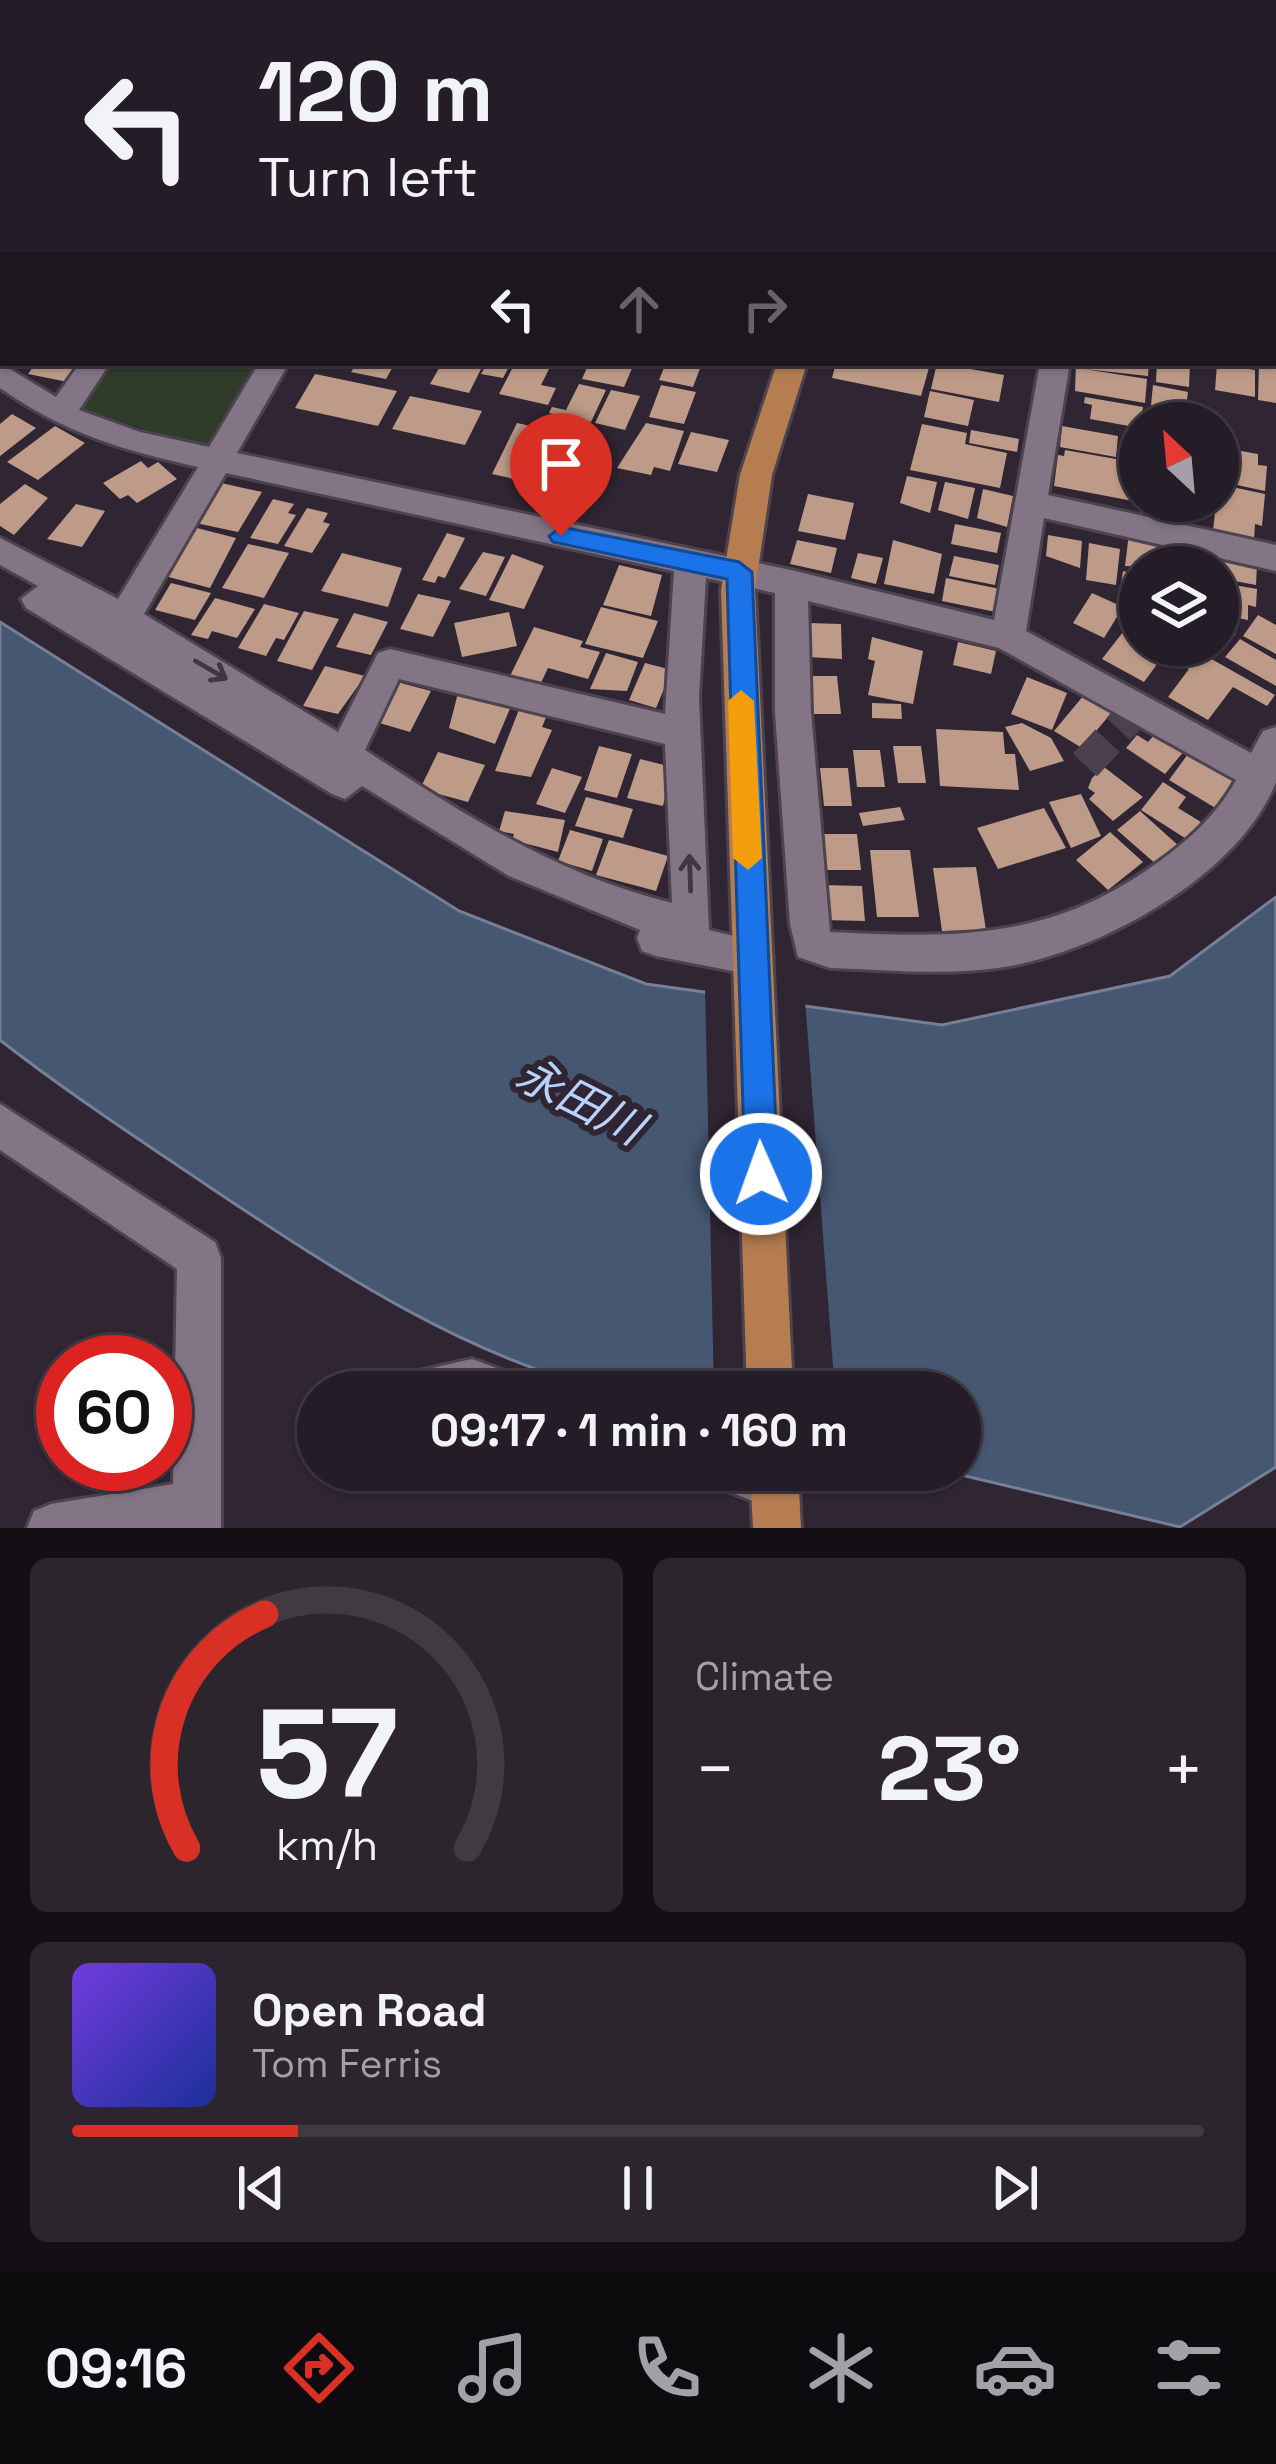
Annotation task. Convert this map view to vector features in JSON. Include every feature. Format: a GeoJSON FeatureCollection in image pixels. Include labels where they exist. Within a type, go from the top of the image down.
{"type":"FeatureCollection","features":[{"type":"Feature","properties":{"kind":"main road"},"geometry":{"type":"LineString","coordinates":[[769,1371],[739,572],[757,475],[791,366]]}},
{"type":"Feature","properties":{"kind":"street"},"geometry":{"type":"LineString","coordinates":[[60,415],[93,366]]}},
{"type":"Feature","properties":{"kind":"street"},"geometry":{"type":"LineString","coordinates":[[124,619],[272,366]]}},
{"type":"Feature","properties":{"kind":"street"},"geometry":{"type":"LineString","coordinates":[[1008,637],[1054,366]]}},
{"type":"Feature","properties":{"kind":"street"},"geometry":{"type":"LineString","coordinates":[[0,374],[60,415],[215,462],[739,572],[791,584],[1008,637],[1268,759],[1228,824],[1182,867],[1086,930],[1031,947],[992,951],[830,950],[812,944],[793,712],[791,584]]}},
{"type":"Feature","properties":{"kind":"street"},"geometry":{"type":"LineString","coordinates":[[1031,503],[1166,546]]}},
{"type":"Feature","properties":{"kind":"street"},"geometry":{"type":"LineString","coordinates":[[0,550],[124,619],[540,873],[647,917],[692,925],[686,734],[691,563]]}},
{"type":"Feature","properties":{"kind":"street"},"geometry":{"type":"LineString","coordinates":[[1239,556],[1276,558]]}},
{"type":"Feature","properties":{"kind":"street"},"geometry":{"type":"LineString","coordinates":[[0,576],[521,889],[626,930],[753,957]]}},
{"type":"Feature","properties":{"kind":"street"},"geometry":{"type":"LineString","coordinates":[[345,755],[390,663],[686,734]]}},
{"type":"Feature","properties":{"kind":"street"},"geometry":{"type":"LineString","coordinates":[[7,1147],[199,1258],[197,1516],[51,1528]]}},
{"type":"Feature","properties":{"kind":"green space"},"geometry":{"type":"Polygon","coordinates":[[[100,366],[263,366],[218,441],[206,448],[79,409],[100,366]]]}},
{"type":"Feature","properties":{"kind":"water","name":"永田川"},"geometry":{"type":"Polygon","coordinates":[[[0,622],[459,911],[646,984],[942,1025],[1170,976],[1276,897],[1276,1467],[1180,1527],[981,1480],[981,1371],[541,1371],[453,1334],[353,1279],[104,1116],[0,1040],[0,622]]]}},
{"type":"Feature","properties":{"kind":"pier"},"geometry":{"type":"Polygon","coordinates":[[[705,986],[805,1000],[833,1371],[714,1371],[705,986]]]}},
{"type":"Feature","properties":{"kind":"building"},"geometry":{"type":"Polygon","coordinates":[[[34,366],[80,366],[68,382],[28,374],[34,366]]]}},
{"type":"Feature","properties":{"kind":"building"},"geometry":{"type":"Polygon","coordinates":[[[355,366],[393,366],[386,379],[351,372],[355,366]]]}},
{"type":"Feature","properties":{"kind":"building"},"geometry":{"type":"Polygon","coordinates":[[[440,366],[482,366],[469,393],[430,384],[440,366]]]}},
{"type":"Feature","properties":{"kind":"building"},"geometry":{"type":"Polygon","coordinates":[[[485,366],[509,366],[503,378],[481,374],[485,366]]]}},
{"type":"Feature","properties":{"kind":"building"},"geometry":{"type":"Polygon","coordinates":[[[513,366],[549,369],[541,385],[556,388],[548,405],[499,394],[513,366]]]}},
{"type":"Feature","properties":{"kind":"building"},"geometry":{"type":"Polygon","coordinates":[[[588,366],[633,366],[624,387],[582,379],[588,366]]]}},
{"type":"Feature","properties":{"kind":"building"},"geometry":{"type":"Polygon","coordinates":[[[665,366],[701,366],[693,387],[659,380],[665,366]]]}},
{"type":"Feature","properties":{"kind":"building"},"geometry":{"type":"Polygon","coordinates":[[[835,366],[929,368],[921,396],[832,378],[835,366]]]}},
{"type":"Feature","properties":{"kind":"building"},"geometry":{"type":"Polygon","coordinates":[[[936,366],[1004,375],[999,402],[931,389],[936,366]]]}},
{"type":"Feature","properties":{"kind":"building"},"geometry":{"type":"Polygon","coordinates":[[[1076,366],[1149,366],[1148,376],[1084,369],[1147,379],[1145,402],[1075,391],[1076,366]]]}},
{"type":"Feature","properties":{"kind":"building"},"geometry":{"type":"Polygon","coordinates":[[[1157,366],[1190,366],[1189,387],[1156,382],[1157,366]]]}},
{"type":"Feature","properties":{"kind":"building"},"geometry":{"type":"Polygon","coordinates":[[[1217,366],[1255,370],[1255,397],[1215,390],[1217,366]]]}},
{"type":"Feature","properties":{"kind":"building"},"geometry":{"type":"Polygon","coordinates":[[[1259,366],[1276,367],[1276,403],[1258,400],[1259,366]]]}},
{"type":"Feature","properties":{"kind":"building"},"geometry":{"type":"Polygon","coordinates":[[[315,374],[397,391],[378,426],[295,408],[315,374]]]}},
{"type":"Feature","properties":{"kind":"building"},"geometry":{"type":"Polygon","coordinates":[[[579,384],[606,390],[591,422],[549,413],[552,407],[566,410],[579,384]]]}},
{"type":"Feature","properties":{"kind":"building"},"geometry":{"type":"Polygon","coordinates":[[[661,385],[696,392],[684,424],[649,417],[661,385]]]}},
{"type":"Feature","properties":{"kind":"building"},"geometry":{"type":"Polygon","coordinates":[[[1153,385],[1188,392],[1187,402],[1151,402],[1153,385]]]}},
{"type":"Feature","properties":{"kind":"building"},"geometry":{"type":"Polygon","coordinates":[[[611,390],[640,396],[625,430],[595,423],[611,390]]]}},
{"type":"Feature","properties":{"kind":"building"},"geometry":{"type":"Polygon","coordinates":[[[930,391],[974,400],[968,426],[924,417],[930,391]]]}},
{"type":"Feature","properties":{"kind":"building"},"geometry":{"type":"Polygon","coordinates":[[[410,396],[482,411],[465,445],[392,429],[410,396]]]}},
{"type":"Feature","properties":{"kind":"building"},"geometry":{"type":"Polygon","coordinates":[[[1085,397],[1119,403],[1119,424],[1090,419],[1092,405],[1084,403],[1085,397]]]}},
{"type":"Feature","properties":{"kind":"building"},"geometry":{"type":"Polygon","coordinates":[[[12,414],[36,428],[0,456],[0,424],[12,414]]]}},
{"type":"Feature","properties":{"kind":"building"},"geometry":{"type":"Polygon","coordinates":[[[517,423],[604,442],[580,494],[492,474],[517,423]]]}},
{"type":"Feature","properties":{"kind":"building"},"geometry":{"type":"Polygon","coordinates":[[[646,423],[684,431],[670,471],[654,467],[651,475],[617,468],[646,423]]]}},
{"type":"Feature","properties":{"kind":"building"},"geometry":{"type":"Polygon","coordinates":[[[922,424],[967,433],[965,444],[1007,453],[1000,488],[910,470],[922,424]]]}},
{"type":"Feature","properties":{"kind":"building"},"geometry":{"type":"Polygon","coordinates":[[[55,426],[85,443],[38,480],[7,462],[55,426]]]}},
{"type":"Feature","properties":{"kind":"building"},"geometry":{"type":"Polygon","coordinates":[[[1062,426],[1118,436],[1116,457],[1060,447],[1062,426]]]}},
{"type":"Feature","properties":{"kind":"building"},"geometry":{"type":"Polygon","coordinates":[[[971,430],[1019,439],[1017,452],[969,443],[971,430]]]}},
{"type":"Feature","properties":{"kind":"building"},"geometry":{"type":"Polygon","coordinates":[[[691,432],[729,440],[717,472],[678,464],[691,432]]]}},
{"type":"Feature","properties":{"kind":"building"},"geometry":{"type":"Polygon","coordinates":[[[1065,450],[1119,460],[1119,498],[1054,486],[1058,455],[1064,456],[1065,450]]]}},
{"type":"Feature","properties":{"kind":"building"},"geometry":{"type":"Polygon","coordinates":[[[1239,451],[1258,454],[1258,465],[1267,466],[1265,491],[1239,485],[1239,451]]]}},
{"type":"Feature","properties":{"kind":"building"},"geometry":{"type":"Polygon","coordinates":[[[141,461],[148,468],[158,462],[177,479],[137,503],[128,495],[120,499],[103,483],[141,461]]]}},
{"type":"Feature","properties":{"kind":"building"},"geometry":{"type":"Polygon","coordinates":[[[907,476],[937,482],[930,513],[900,503],[907,476]]]}},
{"type":"Feature","properties":{"kind":"building"},"geometry":{"type":"Polygon","coordinates":[[[945,482],[975,488],[968,519],[938,510],[945,482]]]}},
{"type":"Feature","properties":{"kind":"building"},"geometry":{"type":"Polygon","coordinates":[[[221,483],[262,492],[238,532],[196,523],[221,483]]]}},
{"type":"Feature","properties":{"kind":"building"},"geometry":{"type":"Polygon","coordinates":[[[25,484],[48,498],[14,535],[0,526],[0,504],[25,484]]]}},
{"type":"Feature","properties":{"kind":"building"},"geometry":{"type":"Polygon","coordinates":[[[1239,488],[1265,494],[1262,526],[1255,524],[1254,540],[1213,531],[1214,522],[1239,522],[1239,488]]]}},
{"type":"Feature","properties":{"kind":"building"},"geometry":{"type":"Polygon","coordinates":[[[983,489],[1013,496],[1007,527],[977,518],[983,489]]]}},
{"type":"Feature","properties":{"kind":"building"},"geometry":{"type":"Polygon","coordinates":[[[808,494],[854,503],[845,540],[798,531],[808,494]]]}},
{"type":"Feature","properties":{"kind":"building"},"geometry":{"type":"Polygon","coordinates":[[[273,499],[294,504],[288,513],[296,515],[278,544],[250,538],[273,499]]]}},
{"type":"Feature","properties":{"kind":"building"},"geometry":{"type":"Polygon","coordinates":[[[76,504],[105,511],[82,547],[47,539],[76,504]]]}},
{"type":"Feature","properties":{"kind":"building"},"geometry":{"type":"Polygon","coordinates":[[[307,508],[328,513],[323,522],[330,524],[312,553],[284,546],[307,508]]]}},
{"type":"Feature","properties":{"kind":"building"},"geometry":{"type":"Polygon","coordinates":[[[955,524],[1001,533],[997,553],[951,544],[955,524]]]}},
{"type":"Feature","properties":{"kind":"building"},"geometry":{"type":"Polygon","coordinates":[[[197,528],[236,538],[210,588],[165,576],[197,528]]]}},
{"type":"Feature","properties":{"kind":"building"},"geometry":{"type":"Polygon","coordinates":[[[447,533],[465,538],[445,578],[438,576],[435,583],[422,580],[447,533]]]}},
{"type":"Feature","properties":{"kind":"building"},"geometry":{"type":"Polygon","coordinates":[[[1129,533],[1158,539],[1157,546],[1127,546],[1129,533]]]}},
{"type":"Feature","properties":{"kind":"building"},"geometry":{"type":"Polygon","coordinates":[[[1048,535],[1082,541],[1080,568],[1046,556],[1048,535]]]}},
{"type":"Feature","properties":{"kind":"building"},"geometry":{"type":"Polygon","coordinates":[[[797,540],[837,548],[831,573],[790,564],[797,540]]]}},
{"type":"Feature","properties":{"kind":"building"},"geometry":{"type":"Polygon","coordinates":[[[893,540],[942,554],[934,594],[884,584],[893,540]]]}},
{"type":"Feature","properties":{"kind":"building"},"geometry":{"type":"Polygon","coordinates":[[[1089,543],[1119,549],[1116,585],[1086,580],[1089,543]]]}},
{"type":"Feature","properties":{"kind":"building"},"geometry":{"type":"Polygon","coordinates":[[[248,544],[289,553],[264,598],[222,588],[248,544]]]}},
{"type":"Feature","properties":{"kind":"building"},"geometry":{"type":"Polygon","coordinates":[[[483,552],[505,557],[486,596],[459,589],[483,552]]]}},
{"type":"Feature","properties":{"kind":"building"},"geometry":{"type":"Polygon","coordinates":[[[342,553],[402,568],[388,607],[321,591],[342,553]]]}},
{"type":"Feature","properties":{"kind":"building"},"geometry":{"type":"Polygon","coordinates":[[[858,553],[883,558],[876,584],[851,578],[858,553]]]}},
{"type":"Feature","properties":{"kind":"building"},"geometry":{"type":"Polygon","coordinates":[[[512,554],[544,566],[524,609],[489,600],[512,554]]]}},
{"type":"Feature","properties":{"kind":"building"},"geometry":{"type":"Polygon","coordinates":[[[954,556],[999,565],[995,585],[949,576],[954,556]]]}},
{"type":"Feature","properties":{"kind":"building"},"geometry":{"type":"Polygon","coordinates":[[[1239,562],[1257,565],[1256,585],[1239,582],[1239,562]]]}},
{"type":"Feature","properties":{"kind":"building"},"geometry":{"type":"Polygon","coordinates":[[[619,565],[662,575],[651,616],[603,605],[619,565]]]}},
{"type":"Feature","properties":{"kind":"building"},"geometry":{"type":"Polygon","coordinates":[[[946,578],[1000,589],[996,612],[942,601],[946,578]]]}},
{"type":"Feature","properties":{"kind":"building"},"geometry":{"type":"Polygon","coordinates":[[[171,583],[211,593],[195,620],[155,610],[171,583]]]}},
{"type":"Feature","properties":{"kind":"building"},"geometry":{"type":"Polygon","coordinates":[[[1239,586],[1257,589],[1256,607],[1248,605],[1248,620],[1239,618],[1239,586]]]}},
{"type":"Feature","properties":{"kind":"building"},"geometry":{"type":"Polygon","coordinates":[[[1092,593],[1119,605],[1104,638],[1073,623],[1092,593]]]}},
{"type":"Feature","properties":{"kind":"building"},"geometry":{"type":"Polygon","coordinates":[[[418,594],[451,601],[433,637],[400,629],[418,594]]]}},
{"type":"Feature","properties":{"kind":"building"},"geometry":{"type":"Polygon","coordinates":[[[215,598],[255,609],[237,638],[212,631],[208,639],[191,635],[215,598]]]}},
{"type":"Feature","properties":{"kind":"building"},"geometry":{"type":"Polygon","coordinates":[[[264,604],[299,613],[284,640],[276,638],[266,656],[238,648],[264,604]]]}},
{"type":"Feature","properties":{"kind":"building"},"geometry":{"type":"Polygon","coordinates":[[[601,607],[658,621],[643,658],[585,644],[601,607]]]}},
{"type":"Feature","properties":{"kind":"building"},"geometry":{"type":"Polygon","coordinates":[[[304,611],[339,619],[312,670],[277,661],[304,611]]]}},
{"type":"Feature","properties":{"kind":"building"},"geometry":{"type":"Polygon","coordinates":[[[509,612],[517,646],[462,657],[454,623],[509,612]]]}},
{"type":"Feature","properties":{"kind":"building"},"geometry":{"type":"Polygon","coordinates":[[[354,613],[388,622],[371,655],[336,647],[354,613]]]}},
{"type":"Feature","properties":{"kind":"building"},"geometry":{"type":"Polygon","coordinates":[[[1258,615],[1276,625],[1276,654],[1243,636],[1258,615]]]}},
{"type":"Feature","properties":{"kind":"building"},"geometry":{"type":"Polygon","coordinates":[[[808,623],[841,624],[842,659],[808,657],[808,623]]]}},
{"type":"Feature","properties":{"kind":"building"},"geometry":{"type":"Polygon","coordinates":[[[534,627],[583,641],[580,647],[600,652],[588,679],[548,668],[540,685],[510,676],[534,627]]]}},
{"type":"Feature","properties":{"kind":"building"},"geometry":{"type":"Polygon","coordinates":[[[872,637],[923,651],[913,704],[868,695],[875,661],[868,659],[872,637]]]}},
{"type":"Feature","properties":{"kind":"building"},"geometry":{"type":"Polygon","coordinates":[[[1119,637],[1119,666],[1156,666],[1144,682],[1102,659],[1119,637]]]}},
{"type":"Feature","properties":{"kind":"building"},"geometry":{"type":"Polygon","coordinates":[[[1239,640],[1276,660],[1276,686],[1239,665],[1239,640]]]}},
{"type":"Feature","properties":{"kind":"building"},"geometry":{"type":"Polygon","coordinates":[[[958,642],[996,651],[991,674],[953,665],[958,642]]]}},
{"type":"Feature","properties":{"kind":"building"},"geometry":{"type":"Polygon","coordinates":[[[606,653],[638,662],[627,691],[590,689],[606,653]]]}},
{"type":"Feature","properties":{"kind":"building"},"geometry":{"type":"Polygon","coordinates":[[[645,663],[672,670],[656,708],[629,700],[645,663]]]}},
{"type":"Feature","properties":{"kind":"building"},"geometry":{"type":"Polygon","coordinates":[[[325,666],[365,676],[338,714],[303,706],[325,666]]]}},
{"type":"Feature","properties":{"kind":"building"},"geometry":{"type":"Polygon","coordinates":[[[1182,666],[1224,666],[1275,695],[1267,706],[1233,687],[1208,720],[1168,697],[1189,669],[1182,666]]]}},
{"type":"Feature","properties":{"kind":"building"},"geometry":{"type":"Polygon","coordinates":[[[807,676],[837,676],[841,714],[810,714],[807,676]]]}},
{"type":"Feature","properties":{"kind":"building"},"geometry":{"type":"Polygon","coordinates":[[[1027,677],[1067,693],[1052,730],[1011,714],[1027,677]]]}},
{"type":"Feature","properties":{"kind":"building"},"geometry":{"type":"Polygon","coordinates":[[[397,682],[431,691],[410,732],[376,722],[397,682]]]}},
{"type":"Feature","properties":{"kind":"building"},"geometry":{"type":"Polygon","coordinates":[[[458,693],[511,706],[495,744],[449,728],[458,693]]]}},
{"type":"Feature","properties":{"kind":"building"},"geometry":{"type":"Polygon","coordinates":[[[1084,695],[1112,712],[1082,748],[1054,731],[1084,695]]]}},
{"type":"Feature","properties":{"kind":"building"},"geometry":{"type":"Polygon","coordinates":[[[872,703],[901,704],[902,719],[872,718],[872,703]]]}},
{"type":"Feature","properties":{"kind":"building"},"geometry":{"type":"Polygon","coordinates":[[[520,707],[547,715],[542,727],[552,730],[531,777],[495,771],[520,707]]]}},
{"type":"Feature","properties":{"kind":"building"},"geometry":{"type":"Polygon","coordinates":[[[1022,723],[1051,738],[1064,761],[1030,771],[1005,727],[1022,723]]]}},
{"type":"Feature","properties":{"kind":"building"},"geometry":{"type":"Polygon","coordinates":[[[936,729],[1003,732],[1005,754],[1015,754],[1019,790],[940,786],[936,729]]]}},
{"type":"Feature","properties":{"kind":"building"},"geometry":{"type":"Polygon","coordinates":[[[1157,732],[1185,750],[1165,774],[1126,748],[1137,735],[1148,742],[1157,732]]]}},
{"type":"Feature","properties":{"kind":"building"},"geometry":{"type":"Polygon","coordinates":[[[599,746],[632,754],[617,798],[584,790],[599,746]]]}},
{"type":"Feature","properties":{"kind":"building"},"geometry":{"type":"Polygon","coordinates":[[[893,746],[921,746],[926,783],[898,783],[893,746]]]}},
{"type":"Feature","properties":{"kind":"building"},"geometry":{"type":"Polygon","coordinates":[[[853,750],[880,750],[885,787],[857,787],[853,750]]]}},
{"type":"Feature","properties":{"kind":"building"},"geometry":{"type":"Polygon","coordinates":[[[438,752],[485,765],[468,802],[420,789],[438,752]]]}},
{"type":"Feature","properties":{"kind":"building"},"geometry":{"type":"Polygon","coordinates":[[[1188,754],[1236,782],[1217,809],[1169,780],[1188,754]]]}},
{"type":"Feature","properties":{"kind":"building"},"geometry":{"type":"Polygon","coordinates":[[[640,759],[672,767],[663,806],[627,798],[640,759]]]}},
{"type":"Feature","properties":{"kind":"building"},"geometry":{"type":"Polygon","coordinates":[[[1104,767],[1143,797],[1113,821],[1089,799],[1095,793],[1088,788],[1092,778],[1104,767]]]}},
{"type":"Feature","properties":{"kind":"building"},"geometry":{"type":"Polygon","coordinates":[[[552,768],[582,777],[565,813],[536,804],[552,768]]]}},
{"type":"Feature","properties":{"kind":"building"},"geometry":{"type":"Polygon","coordinates":[[[820,768],[848,768],[852,806],[824,806],[820,768]]]}},
{"type":"Feature","properties":{"kind":"building"},"geometry":{"type":"Polygon","coordinates":[[[1163,782],[1186,797],[1178,808],[1201,822],[1188,840],[1141,810],[1163,782]]]}},
{"type":"Feature","properties":{"kind":"building"},"geometry":{"type":"Polygon","coordinates":[[[1081,794],[1101,836],[1071,848],[1049,802],[1081,794]]]}},
{"type":"Feature","properties":{"kind":"building"},"geometry":{"type":"Polygon","coordinates":[[[586,797],[633,809],[623,838],[575,826],[586,797]]]}},
{"type":"Feature","properties":{"kind":"building"},"geometry":{"type":"Polygon","coordinates":[[[900,807],[905,820],[863,826],[859,813],[900,807]]]}},
{"type":"Feature","properties":{"kind":"building"},"geometry":{"type":"Polygon","coordinates":[[[1044,808],[1066,848],[998,869],[977,828],[1044,808]]]}},
{"type":"Feature","properties":{"kind":"building"},"geometry":{"type":"Polygon","coordinates":[[[505,811],[565,820],[558,852],[512,840],[514,834],[499,831],[505,811]]]}},
{"type":"Feature","properties":{"kind":"building"},"geometry":{"type":"Polygon","coordinates":[[[1140,811],[1180,847],[1157,865],[1117,830],[1140,811]]]}},
{"type":"Feature","properties":{"kind":"building"},"geometry":{"type":"Polygon","coordinates":[[[570,830],[603,839],[592,871],[558,861],[570,830]]]}},
{"type":"Feature","properties":{"kind":"building"},"geometry":{"type":"Polygon","coordinates":[[[1110,832],[1143,862],[1108,890],[1076,860],[1110,832]]]}},
{"type":"Feature","properties":{"kind":"building"},"geometry":{"type":"Polygon","coordinates":[[[816,834],[857,834],[861,870],[819,870],[816,834]]]}},
{"type":"Feature","properties":{"kind":"building"},"geometry":{"type":"Polygon","coordinates":[[[609,840],[668,856],[656,891],[596,875],[609,840]]]}},
{"type":"Feature","properties":{"kind":"building"},"geometry":{"type":"Polygon","coordinates":[[[870,850],[910,850],[919,917],[877,917],[870,850]]]}},
{"type":"Feature","properties":{"kind":"building"},"geometry":{"type":"Polygon","coordinates":[[[976,867],[986,930],[942,931],[933,868],[976,867]]]}},
{"type":"Feature","properties":{"kind":"building"},"geometry":{"type":"Polygon","coordinates":[[[822,885],[862,886],[865,921],[823,920],[822,885]]]}},
{"type":"Feature","properties":{"kind":"tunnel"},"geometry":{"type":"LineString","coordinates":[[1085,765],[1138,708]]}},
{"type":"Feature","properties":{"kind":"slow traffic"},"geometry":{"type":"LineString","coordinates":[[741,701],[748,858]]}},
{"type":"Feature","properties":{"kind":"route"},"geometry":{"type":"LineString","coordinates":[[561,536],[739,572],[742,753],[761,1174]]}}]}
